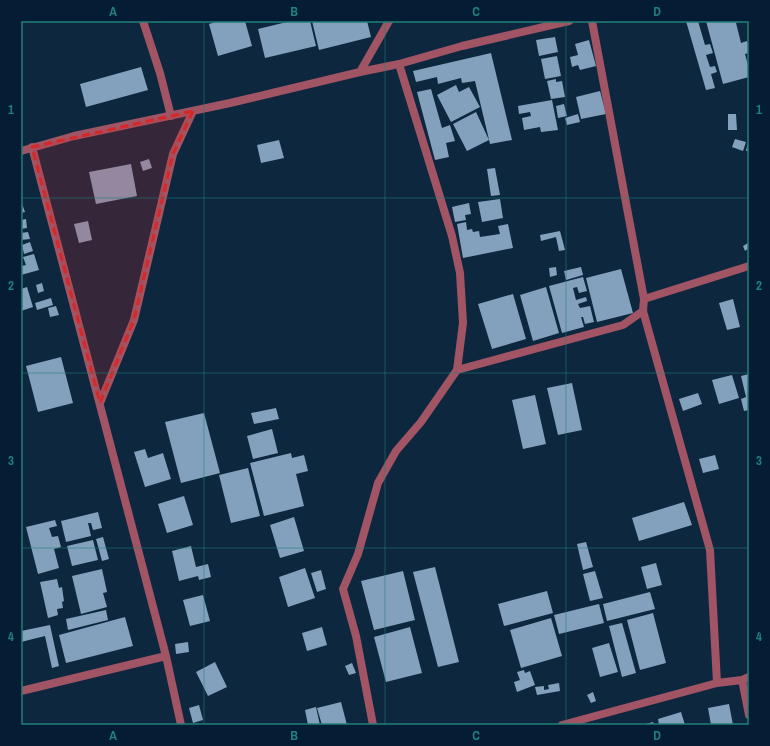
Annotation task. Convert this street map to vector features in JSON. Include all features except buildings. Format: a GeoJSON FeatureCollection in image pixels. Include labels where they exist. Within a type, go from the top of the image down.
{"type":"FeatureCollection","features":[{"type":"Feature","properties":{"kind":"street"},"geometry":{"type":"LineString","coordinates":[[144,21],[171,116]]}},
{"type":"Feature","properties":{"kind":"street"},"geometry":{"type":"LineString","coordinates":[[360,72],[389,21]]}},
{"type":"Feature","properties":{"kind":"street"},"geometry":{"type":"LineString","coordinates":[[21,151],[74,136],[171,116],[399,64],[555,22],[568,21]]}},
{"type":"Feature","properties":{"kind":"street"},"geometry":{"type":"LineString","coordinates":[[592,21],[644,299],[643,311],[710,550],[717,683]]}},
{"type":"Feature","properties":{"kind":"street"},"geometry":{"type":"LineString","coordinates":[[373,725],[356,636],[343,589],[358,554],[378,483],[396,451],[421,422],[457,370],[463,323],[460,273],[452,236],[399,64]]}},
{"type":"Feature","properties":{"kind":"street"},"geometry":{"type":"LineString","coordinates":[[100,403],[134,320],[173,154],[193,111]]}},
{"type":"Feature","properties":{"kind":"street"},"geometry":{"type":"LineString","coordinates":[[32,147],[166,656],[181,725]]}},
{"type":"Feature","properties":{"kind":"street"},"geometry":{"type":"LineString","coordinates":[[644,299],[749,266]]}},
{"type":"Feature","properties":{"kind":"street"},"geometry":{"type":"LineString","coordinates":[[457,370],[623,325],[643,311]]}},
{"type":"Feature","properties":{"kind":"street"},"geometry":{"type":"LineString","coordinates":[[21,691],[166,656]]}},
{"type":"Feature","properties":{"kind":"street"},"geometry":{"type":"LineString","coordinates":[[562,725],[717,683],[746,678],[749,716]]}},
{"type":"Feature","properties":{"kind":"highlighted area"},"geometry":{"type":"Polygon","coordinates":[[[193,111],[173,154],[134,320],[100,403],[32,147],[193,111]]]}}]}
